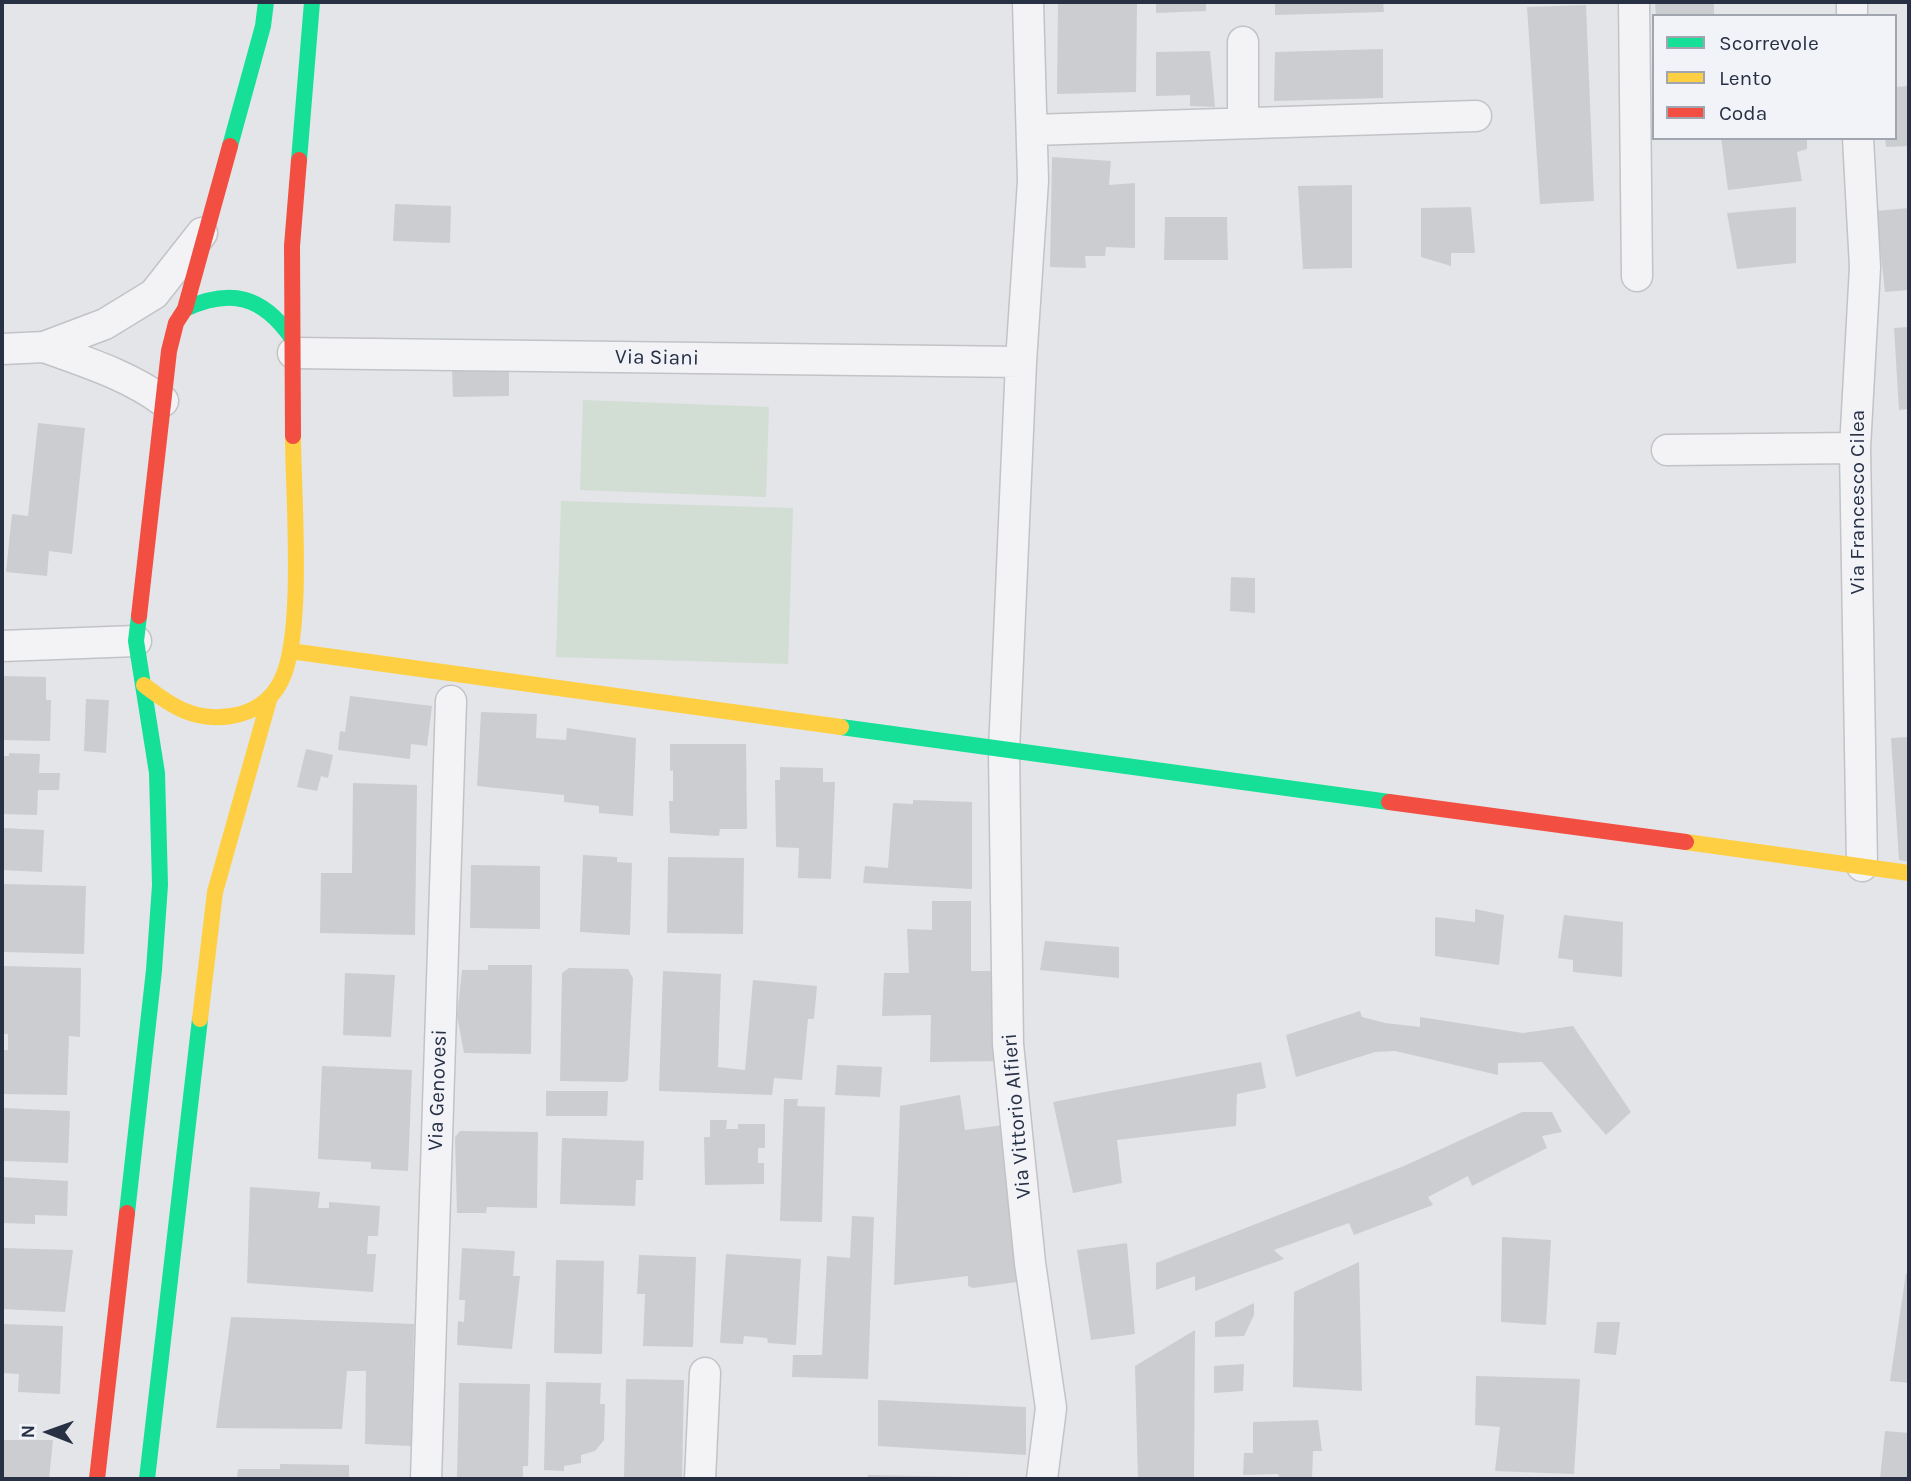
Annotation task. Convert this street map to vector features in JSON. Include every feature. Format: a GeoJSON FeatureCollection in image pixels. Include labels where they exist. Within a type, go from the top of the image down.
{"type":"FeatureCollection","features":[{"type":"Feature","properties":{"kind":"main road"},"geometry":{"type":"LineString","coordinates":[[97,1479],[153,983],[160,885],[157,772],[136,641],[163,401],[169,351],[176,323],[185,309],[263,26],[266,2]]}},
{"type":"Feature","properties":{"kind":"main road"},"geometry":{"type":"LineString","coordinates":[[147,1479],[215,892],[269,700],[280,683],[290,651],[294,615],[292,246],[312,2]]}},
{"type":"Feature","properties":{"kind":"main road"},"geometry":{"type":"LineString","coordinates":[[185,309],[206,297],[235,297],[269,310],[281,321],[292,345]]}},
{"type":"Feature","properties":{"kind":"main road"},"geometry":{"type":"LineString","coordinates":[[290,651],[1909,873]]}},
{"type":"Feature","properties":{"kind":"main road"},"geometry":{"type":"LineString","coordinates":[[144,685],[180,710],[198,717],[250,713],[269,700]]}},
{"type":"Feature","properties":{"kind":"street","name":"Via Vittorio Alfieri"},"geometry":{"type":"LineString","coordinates":[[1028,2],[1033,181],[1021,362],[1004,751],[1008,1044],[1030,1263],[1051,1408],[1042,1479]]}},
{"type":"Feature","properties":{"kind":"street"},"geometry":{"type":"LineString","coordinates":[[1634,2],[1637,276]]}},
{"type":"Feature","properties":{"kind":"street"},"geometry":{"type":"LineString","coordinates":[[1243,41],[1243,123]]}},
{"type":"Feature","properties":{"kind":"street"},"geometry":{"type":"LineString","coordinates":[[1032,130],[1476,116]]}},
{"type":"Feature","properties":{"kind":"street","name":"Via Francesco Cilea"},"geometry":{"type":"LineString","coordinates":[[1858,140],[1865,267],[1855,448],[1862,866]]}},
{"type":"Feature","properties":{"kind":"street"},"geometry":{"type":"LineString","coordinates":[[2,349],[44,347],[105,324],[154,293],[208,225]]}},
{"type":"Feature","properties":{"kind":"street","name":"Via Siani"},"geometry":{"type":"LineString","coordinates":[[292,345],[1021,362]]}},
{"type":"Feature","properties":{"kind":"street"},"geometry":{"type":"LineString","coordinates":[[44,347],[105,369],[146,388],[163,401]]}},
{"type":"Feature","properties":{"kind":"street"},"geometry":{"type":"LineString","coordinates":[[1667,450],[1855,448]]}},
{"type":"Feature","properties":{"kind":"street"},"geometry":{"type":"LineString","coordinates":[[2,646],[136,641]]}},
{"type":"Feature","properties":{"kind":"street","name":"Via Genovesi"},"geometry":{"type":"LineString","coordinates":[[426,1479],[450,701]]}},
{"type":"Feature","properties":{"kind":"street"},"geometry":{"type":"LineString","coordinates":[[700,1479],[705,1373]]}},
{"type":"Feature","properties":{"kind":"shaded area"},"geometry":{"type":"Polygon","coordinates":[[[583,400],[769,407],[766,497],[580,490],[583,400]]]}},
{"type":"Feature","properties":{"kind":"shaded area"},"geometry":{"type":"Polygon","coordinates":[[[561,501],[793,508],[788,664],[556,657],[561,501]]]}},
{"type":"Feature","properties":{"kind":"building"},"geometry":{"type":"Polygon","coordinates":[[[1058,2],[1137,2],[1136,92],[1057,94],[1058,2]]]}},
{"type":"Feature","properties":{"kind":"building"},"geometry":{"type":"Polygon","coordinates":[[[1156,2],[1206,2],[1206,11],[1156,13],[1156,2]]]}},
{"type":"Feature","properties":{"kind":"building"},"geometry":{"type":"Polygon","coordinates":[[[1275,2],[1383,2],[1384,12],[1275,15],[1275,2]]]}},
{"type":"Feature","properties":{"kind":"building"},"geometry":{"type":"Polygon","coordinates":[[[1655,2],[1714,4],[1714,14],[1656,14],[1655,2]]]}},
{"type":"Feature","properties":{"kind":"building"},"geometry":{"type":"Polygon","coordinates":[[[1586,5],[1594,201],[1540,204],[1527,7],[1586,5]]]}},
{"type":"Feature","properties":{"kind":"building"},"geometry":{"type":"Polygon","coordinates":[[[1383,49],[1383,98],[1274,101],[1275,52],[1383,49]]]}},
{"type":"Feature","properties":{"kind":"building"},"geometry":{"type":"Polygon","coordinates":[[[1210,51],[1215,107],[1190,106],[1190,95],[1156,96],[1156,52],[1210,51]]]}},
{"type":"Feature","properties":{"kind":"building"},"geometry":{"type":"Polygon","coordinates":[[[1909,86],[1909,146],[1886,147],[1885,140],[1897,140],[1897,87],[1909,86]]]}},
{"type":"Feature","properties":{"kind":"building"},"geometry":{"type":"Polygon","coordinates":[[[1721,140],[1807,140],[1807,149],[1797,152],[1802,181],[1728,190],[1721,140]]]}},
{"type":"Feature","properties":{"kind":"building"},"geometry":{"type":"Polygon","coordinates":[[[1052,157],[1111,161],[1109,185],[1135,183],[1135,248],[1106,247],[1105,256],[1085,256],[1086,268],[1050,267],[1052,157]]]}},
{"type":"Feature","properties":{"kind":"building"},"geometry":{"type":"Polygon","coordinates":[[[1352,185],[1352,268],[1303,269],[1298,186],[1352,185]]]}},
{"type":"Feature","properties":{"kind":"building"},"geometry":{"type":"Polygon","coordinates":[[[395,204],[451,206],[450,243],[393,241],[395,204]]]}},
{"type":"Feature","properties":{"kind":"building"},"geometry":{"type":"Polygon","coordinates":[[[1471,207],[1475,253],[1451,253],[1451,266],[1421,257],[1421,208],[1471,207]]]}},
{"type":"Feature","properties":{"kind":"building"},"geometry":{"type":"Polygon","coordinates":[[[1796,207],[1796,263],[1737,269],[1727,213],[1796,207]]]}},
{"type":"Feature","properties":{"kind":"building"},"geometry":{"type":"Polygon","coordinates":[[[1909,208],[1909,290],[1885,292],[1876,211],[1909,208]]]}},
{"type":"Feature","properties":{"kind":"building"},"geometry":{"type":"Polygon","coordinates":[[[1165,217],[1227,217],[1228,260],[1164,260],[1165,217]]]}},
{"type":"Feature","properties":{"kind":"building"},"geometry":{"type":"Polygon","coordinates":[[[1909,327],[1909,409],[1899,410],[1894,328],[1909,327]]]}},
{"type":"Feature","properties":{"kind":"building"},"geometry":{"type":"Polygon","coordinates":[[[509,368],[509,396],[453,397],[452,369],[509,368]]]}},
{"type":"Feature","properties":{"kind":"building"},"geometry":{"type":"Polygon","coordinates":[[[38,423],[85,428],[72,554],[49,551],[47,576],[6,572],[12,514],[28,516],[38,423]]]}},
{"type":"Feature","properties":{"kind":"building"},"geometry":{"type":"Polygon","coordinates":[[[1231,577],[1255,578],[1255,613],[1230,611],[1231,577]]]}},
{"type":"Feature","properties":{"kind":"building"},"geometry":{"type":"Polygon","coordinates":[[[2,676],[46,677],[46,700],[51,700],[50,741],[2,740],[2,676]]]}},
{"type":"Feature","properties":{"kind":"building"},"geometry":{"type":"Polygon","coordinates":[[[350,696],[432,706],[427,746],[411,744],[410,759],[338,750],[340,731],[345,732],[350,696]]]}},
{"type":"Feature","properties":{"kind":"building"},"geometry":{"type":"Polygon","coordinates":[[[86,699],[109,700],[106,753],[84,751],[86,699]]]}},
{"type":"Feature","properties":{"kind":"building"},"geometry":{"type":"Polygon","coordinates":[[[481,712],[537,714],[536,738],[566,740],[567,728],[636,738],[633,816],[599,813],[599,806],[564,802],[564,795],[477,786],[481,712]]]}},
{"type":"Feature","properties":{"kind":"building"},"geometry":{"type":"Polygon","coordinates":[[[1909,737],[1909,862],[1899,860],[1891,738],[1909,737]]]}},
{"type":"Feature","properties":{"kind":"building"},"geometry":{"type":"Polygon","coordinates":[[[670,744],[746,744],[747,829],[720,829],[719,836],[670,833],[669,801],[673,801],[673,770],[670,771],[670,744]]]}},
{"type":"Feature","properties":{"kind":"building"},"geometry":{"type":"Polygon","coordinates":[[[306,749],[333,755],[328,778],[321,776],[317,791],[297,787],[306,749]]]}},
{"type":"Feature","properties":{"kind":"building"},"geometry":{"type":"Polygon","coordinates":[[[9,753],[40,754],[39,773],[60,773],[59,790],[38,790],[37,815],[2,814],[2,756],[9,756],[9,753]]]}},
{"type":"Feature","properties":{"kind":"building"},"geometry":{"type":"Polygon","coordinates":[[[780,767],[823,768],[823,782],[835,782],[831,879],[798,878],[799,848],[776,847],[775,780],[780,780],[780,767]]]}},
{"type":"Feature","properties":{"kind":"building"},"geometry":{"type":"Polygon","coordinates":[[[353,783],[417,785],[415,935],[320,933],[321,873],[352,873],[353,783]]]}},
{"type":"Feature","properties":{"kind":"building"},"geometry":{"type":"Polygon","coordinates":[[[913,800],[972,802],[972,889],[863,883],[865,866],[888,868],[893,803],[913,804],[913,800]]]}},
{"type":"Feature","properties":{"kind":"building"},"geometry":{"type":"Polygon","coordinates":[[[2,828],[44,830],[42,872],[2,870],[2,828]]]}},
{"type":"Feature","properties":{"kind":"building"},"geometry":{"type":"Polygon","coordinates":[[[583,855],[617,857],[617,862],[632,863],[630,935],[580,932],[583,855]]]}},
{"type":"Feature","properties":{"kind":"building"},"geometry":{"type":"Polygon","coordinates":[[[668,857],[744,858],[743,934],[667,933],[668,857]]]}},
{"type":"Feature","properties":{"kind":"building"},"geometry":{"type":"Polygon","coordinates":[[[471,865],[540,866],[540,929],[470,928],[471,865]]]}},
{"type":"Feature","properties":{"kind":"building"},"geometry":{"type":"Polygon","coordinates":[[[2,884],[86,886],[84,954],[2,952],[2,884]]]}},
{"type":"Feature","properties":{"kind":"building"},"geometry":{"type":"Polygon","coordinates":[[[932,901],[971,901],[971,971],[991,971],[1000,1061],[930,1062],[931,1015],[882,1016],[884,973],[909,973],[907,929],[932,930],[932,901]]]}},
{"type":"Feature","properties":{"kind":"building"},"geometry":{"type":"Polygon","coordinates":[[[1475,909],[1504,915],[1499,965],[1435,956],[1435,917],[1475,922],[1475,909]]]}},
{"type":"Feature","properties":{"kind":"building"},"geometry":{"type":"Polygon","coordinates":[[[1564,915],[1623,922],[1622,977],[1573,972],[1573,960],[1558,958],[1564,915]]]}},
{"type":"Feature","properties":{"kind":"building"},"geometry":{"type":"Polygon","coordinates":[[[1045,941],[1119,947],[1119,978],[1040,970],[1045,941]]]}},
{"type":"Feature","properties":{"kind":"building"},"geometry":{"type":"Polygon","coordinates":[[[488,965],[532,965],[531,1054],[464,1053],[457,1016],[462,970],[488,970],[488,965]]]}},
{"type":"Feature","properties":{"kind":"building"},"geometry":{"type":"Polygon","coordinates":[[[2,966],[81,968],[80,1037],[69,1036],[67,1095],[2,1094],[2,1050],[8,1050],[8,1034],[2,1034],[2,966]]]}},
{"type":"Feature","properties":{"kind":"building"},"geometry":{"type":"Polygon","coordinates":[[[569,968],[628,969],[633,978],[628,1080],[560,1081],[562,973],[569,968]]]}},
{"type":"Feature","properties":{"kind":"building"},"geometry":{"type":"Polygon","coordinates":[[[663,971],[721,974],[718,1067],[745,1070],[753,980],[817,986],[814,1019],[808,1019],[802,1080],[774,1078],[772,1095],[659,1091],[663,971]]]}},
{"type":"Feature","properties":{"kind":"building"},"geometry":{"type":"Polygon","coordinates":[[[345,973],[395,975],[391,1037],[343,1035],[345,973]]]}},
{"type":"Feature","properties":{"kind":"building"},"geometry":{"type":"Polygon","coordinates":[[[1360,1011],[1362,1017],[1420,1027],[1420,1017],[1523,1033],[1573,1026],[1631,1112],[1606,1135],[1542,1062],[1498,1063],[1498,1075],[1395,1051],[1375,1052],[1296,1077],[1286,1035],[1360,1011]]]}},
{"type":"Feature","properties":{"kind":"building"},"geometry":{"type":"Polygon","coordinates":[[[1261,1062],[1266,1088],[1237,1094],[1236,1126],[1117,1140],[1122,1183],[1073,1193],[1053,1102],[1261,1062]]]}},
{"type":"Feature","properties":{"kind":"building"},"geometry":{"type":"Polygon","coordinates":[[[837,1065],[882,1067],[880,1097],[835,1095],[837,1065]]]}},
{"type":"Feature","properties":{"kind":"building"},"geometry":{"type":"Polygon","coordinates":[[[322,1066],[412,1070],[408,1171],[371,1169],[371,1162],[318,1159],[322,1066]]]}},
{"type":"Feature","properties":{"kind":"building"},"geometry":{"type":"Polygon","coordinates":[[[546,1091],[608,1091],[607,1116],[546,1116],[546,1091]]]}},
{"type":"Feature","properties":{"kind":"building"},"geometry":{"type":"Polygon","coordinates":[[[960,1095],[965,1130],[1004,1125],[1017,1282],[973,1288],[968,1286],[968,1276],[894,1285],[900,1106],[960,1095]]]}},
{"type":"Feature","properties":{"kind":"building"},"geometry":{"type":"Polygon","coordinates":[[[784,1099],[798,1099],[797,1106],[825,1107],[822,1222],[780,1221],[784,1099]]]}},
{"type":"Feature","properties":{"kind":"building"},"geometry":{"type":"Polygon","coordinates":[[[2,1108],[70,1111],[68,1163],[2,1161],[2,1108]]]}},
{"type":"Feature","properties":{"kind":"building"},"geometry":{"type":"Polygon","coordinates":[[[1522,1112],[1552,1112],[1562,1132],[1542,1136],[1547,1148],[1472,1186],[1468,1176],[1428,1197],[1433,1205],[1354,1235],[1349,1223],[1274,1250],[1284,1259],[1195,1291],[1195,1276],[1156,1290],[1156,1263],[1404,1166],[1522,1112]]]}},
{"type":"Feature","properties":{"kind":"building"},"geometry":{"type":"Polygon","coordinates":[[[710,1120],[727,1120],[726,1129],[738,1129],[738,1124],[765,1124],[765,1148],[758,1148],[758,1163],[764,1163],[764,1184],[705,1185],[704,1137],[710,1137],[710,1120]]]}},
{"type":"Feature","properties":{"kind":"building"},"geometry":{"type":"Polygon","coordinates":[[[460,1131],[538,1132],[537,1208],[487,1207],[486,1213],[457,1213],[455,1137],[460,1131]]]}},
{"type":"Feature","properties":{"kind":"building"},"geometry":{"type":"Polygon","coordinates":[[[562,1138],[644,1141],[643,1180],[636,1180],[635,1206],[560,1204],[562,1138]]]}},
{"type":"Feature","properties":{"kind":"building"},"geometry":{"type":"Polygon","coordinates":[[[2,1177],[68,1181],[67,1216],[35,1215],[35,1224],[2,1223],[2,1177]]]}},
{"type":"Feature","properties":{"kind":"building"},"geometry":{"type":"Polygon","coordinates":[[[250,1187],[320,1192],[318,1208],[329,1208],[329,1202],[380,1206],[378,1236],[368,1236],[367,1254],[376,1254],[373,1292],[247,1283],[250,1187]]]}},
{"type":"Feature","properties":{"kind":"building"},"geometry":{"type":"Polygon","coordinates":[[[852,1216],[874,1217],[868,1379],[792,1377],[793,1355],[822,1355],[827,1256],[850,1258],[852,1216]]]}},
{"type":"Feature","properties":{"kind":"building"},"geometry":{"type":"Polygon","coordinates":[[[1502,1237],[1551,1240],[1546,1325],[1501,1322],[1502,1237]]]}},
{"type":"Feature","properties":{"kind":"building"},"geometry":{"type":"Polygon","coordinates":[[[1127,1243],[1135,1334],[1091,1340],[1077,1250],[1127,1243]]]}},
{"type":"Feature","properties":{"kind":"building"},"geometry":{"type":"Polygon","coordinates":[[[2,1248],[73,1250],[65,1312],[2,1309],[2,1248]]]}},
{"type":"Feature","properties":{"kind":"building"},"geometry":{"type":"Polygon","coordinates":[[[462,1248],[515,1251],[513,1276],[520,1276],[512,1349],[457,1345],[458,1321],[464,1322],[465,1300],[459,1300],[462,1248]]]}},
{"type":"Feature","properties":{"kind":"building"},"geometry":{"type":"Polygon","coordinates":[[[726,1254],[801,1259],[796,1345],[768,1343],[767,1338],[744,1336],[743,1344],[720,1343],[726,1254]]]}},
{"type":"Feature","properties":{"kind":"building"},"geometry":{"type":"Polygon","coordinates":[[[639,1255],[696,1257],[693,1347],[643,1346],[645,1294],[637,1294],[639,1255]]]}},
{"type":"Feature","properties":{"kind":"building"},"geometry":{"type":"Polygon","coordinates":[[[556,1260],[604,1261],[602,1354],[554,1353],[556,1260]]]}},
{"type":"Feature","properties":{"kind":"building"},"geometry":{"type":"Polygon","coordinates":[[[1359,1262],[1362,1391],[1293,1387],[1294,1292],[1359,1262]]]}},
{"type":"Feature","properties":{"kind":"building"},"geometry":{"type":"Polygon","coordinates":[[[1906,1273],[1909,1274],[1909,1383],[1890,1381],[1906,1273]]]}},
{"type":"Feature","properties":{"kind":"building"},"geometry":{"type":"Polygon","coordinates":[[[1254,1303],[1254,1315],[1244,1336],[1215,1337],[1215,1322],[1254,1303]]]}},
{"type":"Feature","properties":{"kind":"building"},"geometry":{"type":"Polygon","coordinates":[[[231,1317],[414,1324],[411,1446],[365,1444],[366,1371],[347,1371],[342,1429],[216,1428],[231,1317]]]}},
{"type":"Feature","properties":{"kind":"building"},"geometry":{"type":"Polygon","coordinates":[[[1597,1322],[1620,1322],[1616,1355],[1594,1353],[1597,1322]]]}},
{"type":"Feature","properties":{"kind":"building"},"geometry":{"type":"Polygon","coordinates":[[[2,1324],[63,1326],[60,1394],[18,1392],[19,1374],[2,1373],[2,1324]]]}},
{"type":"Feature","properties":{"kind":"building"},"geometry":{"type":"Polygon","coordinates":[[[1195,1330],[1194,1479],[1138,1479],[1135,1366],[1195,1330]]]}},
{"type":"Feature","properties":{"kind":"building"},"geometry":{"type":"Polygon","coordinates":[[[1244,1364],[1243,1391],[1214,1393],[1214,1366],[1244,1364]]]}},
{"type":"Feature","properties":{"kind":"building"},"geometry":{"type":"Polygon","coordinates":[[[1476,1376],[1580,1379],[1574,1474],[1495,1471],[1500,1427],[1475,1425],[1476,1376]]]}},
{"type":"Feature","properties":{"kind":"building"},"geometry":{"type":"Polygon","coordinates":[[[626,1379],[684,1380],[682,1479],[624,1479],[626,1379]]]}},
{"type":"Feature","properties":{"kind":"building"},"geometry":{"type":"Polygon","coordinates":[[[546,1382],[601,1383],[600,1404],[605,1404],[604,1440],[595,1451],[581,1455],[581,1463],[564,1466],[564,1471],[544,1470],[546,1382]]]}},
{"type":"Feature","properties":{"kind":"building"},"geometry":{"type":"Polygon","coordinates":[[[459,1383],[530,1384],[528,1466],[523,1466],[523,1479],[457,1479],[459,1383]]]}},
{"type":"Feature","properties":{"kind":"building"},"geometry":{"type":"Polygon","coordinates":[[[878,1400],[1026,1407],[1026,1455],[878,1446],[878,1400]]]}},
{"type":"Feature","properties":{"kind":"building"},"geometry":{"type":"Polygon","coordinates":[[[1318,1420],[1322,1451],[1313,1451],[1312,1479],[1280,1479],[1278,1474],[1243,1475],[1244,1453],[1253,1453],[1253,1422],[1318,1420]]]}},
{"type":"Feature","properties":{"kind":"building"},"geometry":{"type":"Polygon","coordinates":[[[1885,1431],[1909,1433],[1909,1479],[1880,1479],[1885,1431]]]}},
{"type":"Feature","properties":{"kind":"building"},"geometry":{"type":"Polygon","coordinates":[[[2,1440],[53,1440],[49,1479],[2,1479],[2,1440]]]}},
{"type":"Feature","properties":{"kind":"building"},"geometry":{"type":"Polygon","coordinates":[[[280,1464],[349,1465],[349,1479],[237,1479],[238,1469],[280,1469],[280,1464]]]}},
{"type":"Feature","properties":{"kind":"building"},"geometry":{"type":"Polygon","coordinates":[[[868,1475],[970,1477],[970,1479],[867,1479],[868,1475]]]}},
{"type":"Feature","properties":{"kind":"traffic: fast"},"geometry":{"type":"LineString","coordinates":[[230,146],[263,26],[266,2]]}},
{"type":"Feature","properties":{"kind":"traffic: fast"},"geometry":{"type":"LineString","coordinates":[[299,160],[312,2]]}},
{"type":"Feature","properties":{"kind":"traffic: fast"},"geometry":{"type":"LineString","coordinates":[[185,309],[217,299],[244,300],[269,312],[291,337]]}},
{"type":"Feature","properties":{"kind":"traffic: fast"},"geometry":{"type":"LineString","coordinates":[[127,1213],[154,970],[160,885],[157,773],[136,641],[139,616]]}},
{"type":"Feature","properties":{"kind":"traffic: fast"},"geometry":{"type":"LineString","coordinates":[[841,727],[1389,802]]}},
{"type":"Feature","properties":{"kind":"traffic: fast"},"geometry":{"type":"LineString","coordinates":[[147,1479],[200,1019]]}},
{"type":"Feature","properties":{"kind":"traffic: slow"},"geometry":{"type":"LineString","coordinates":[[144,685],[174,706],[206,717],[239,714],[254,709],[267,700],[277,688],[288,660],[293,631],[296,563],[293,436]]}},
{"type":"Feature","properties":{"kind":"traffic: slow"},"geometry":{"type":"LineString","coordinates":[[290,651],[841,727]]}},
{"type":"Feature","properties":{"kind":"traffic: slow"},"geometry":{"type":"LineString","coordinates":[[200,1019],[215,892],[269,700]]}},
{"type":"Feature","properties":{"kind":"traffic: slow"},"geometry":{"type":"LineString","coordinates":[[1686,842],[1909,873]]}},
{"type":"Feature","properties":{"kind":"traffic: jam"},"geometry":{"type":"LineString","coordinates":[[139,616],[169,351],[176,323],[185,309],[230,146]]}},
{"type":"Feature","properties":{"kind":"traffic: jam"},"geometry":{"type":"LineString","coordinates":[[293,436],[292,246],[299,160]]}},
{"type":"Feature","properties":{"kind":"traffic: jam"},"geometry":{"type":"LineString","coordinates":[[1389,802],[1686,842]]}},
{"type":"Feature","properties":{"kind":"traffic: jam"},"geometry":{"type":"LineString","coordinates":[[97,1479],[127,1213]]}}]}
